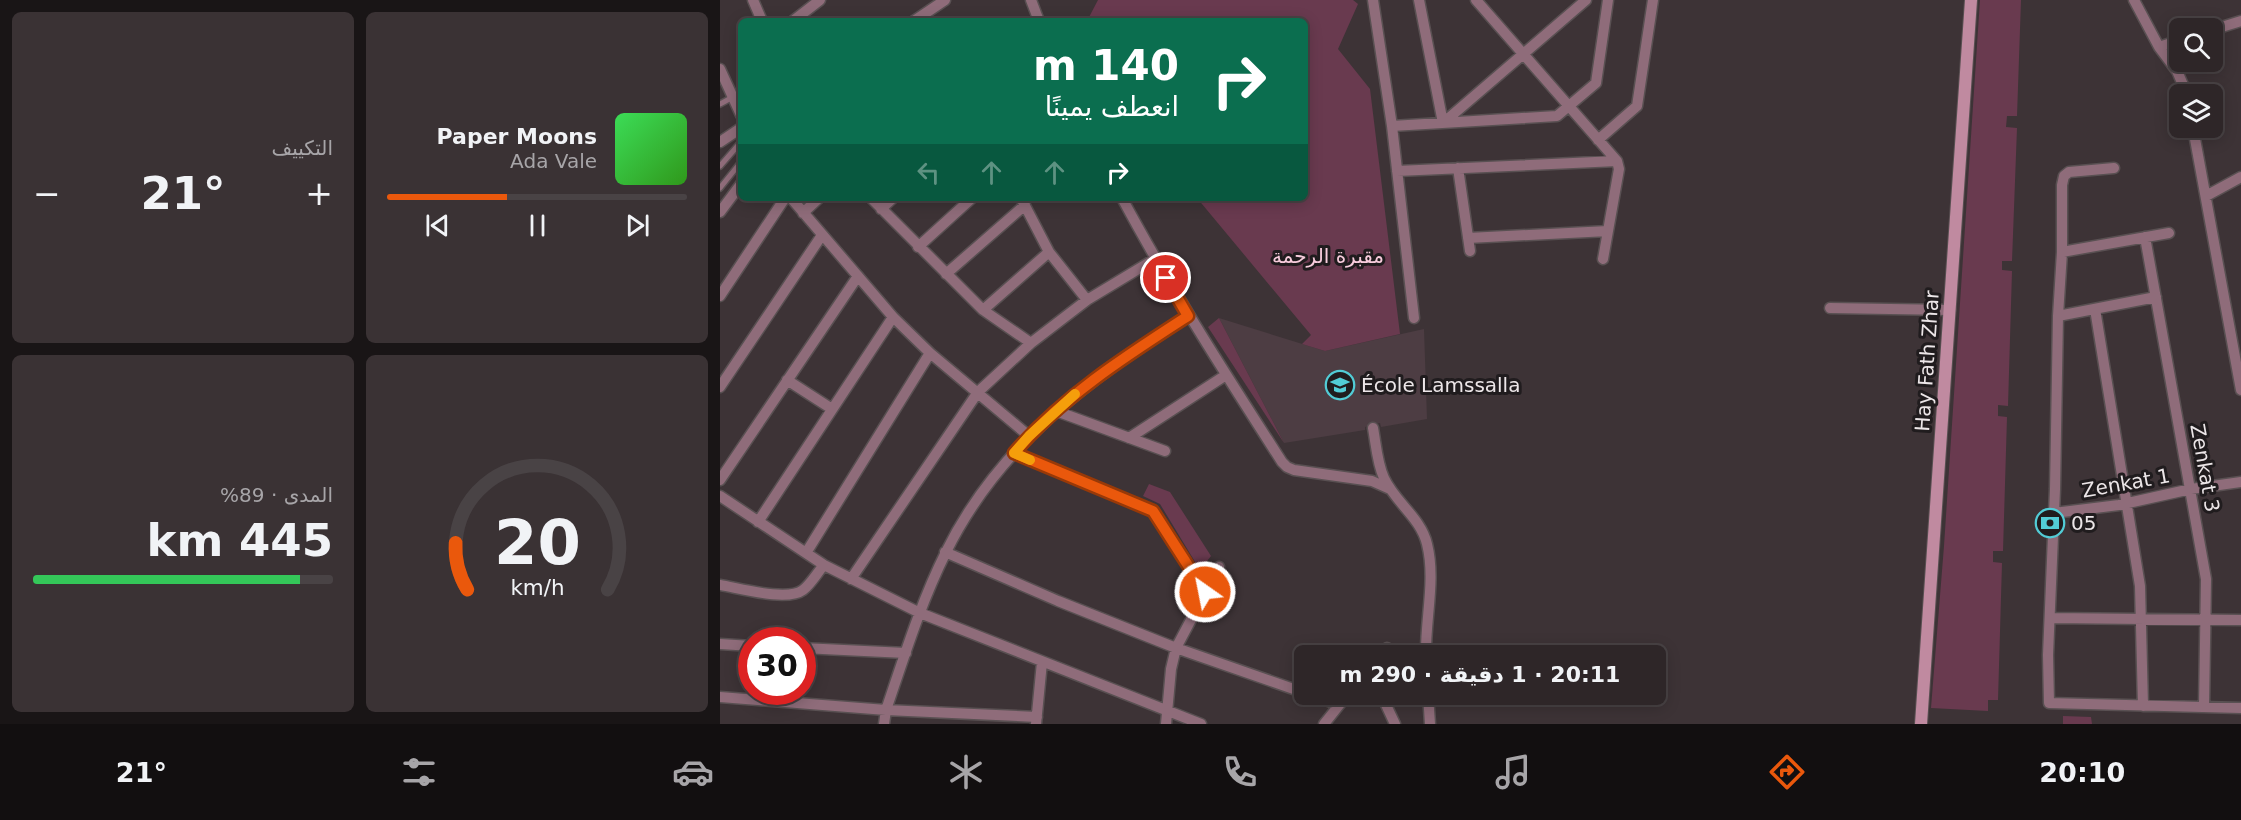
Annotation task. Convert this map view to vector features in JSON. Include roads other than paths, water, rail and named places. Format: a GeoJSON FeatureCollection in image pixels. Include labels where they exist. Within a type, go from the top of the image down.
{"type":"FeatureCollection","features":[{"type":"Feature","properties":{"kind":"street"},"geometry":{"type":"LineString","coordinates":[[753,0],[761,18]]}},
{"type":"Feature","properties":{"kind":"street"},"geometry":{"type":"LineString","coordinates":[[918,18],[945,0]]}},
{"type":"Feature","properties":{"kind":"street"},"geometry":{"type":"LineString","coordinates":[[1031,0],[1038,18]]}},
{"type":"Feature","properties":{"kind":"street"},"geometry":{"type":"LineString","coordinates":[[1372,0],[1392,126],[1414,318]]}},
{"type":"Feature","properties":{"kind":"street"},"geometry":{"type":"LineString","coordinates":[[1419,0],[1443,123]]}},
{"type":"Feature","properties":{"kind":"street"},"geometry":{"type":"LineString","coordinates":[[1476,0],[1617,161],[1619,169],[1603,259]]}},
{"type":"Feature","properties":{"kind":"street"},"geometry":{"type":"LineString","coordinates":[[1443,123],[1586,0]]}},
{"type":"Feature","properties":{"kind":"street"},"geometry":{"type":"LineString","coordinates":[[1392,126],[1557,116],[1596,83],[1608,0]]}},
{"type":"Feature","properties":{"kind":"street"},"geometry":{"type":"LineString","coordinates":[[1598,140],[1637,106],[1653,0]]}},
{"type":"Feature","properties":{"kind":"street","name":"Hay Fath Zhar"},"geometry":{"type":"LineString","coordinates":[[1921,724],[1971,0]]}},
{"type":"Feature","properties":{"kind":"street"},"geometry":{"type":"LineString","coordinates":[[2134,0],[2159,47],[2177,71],[2183,84]]}},
{"type":"Feature","properties":{"kind":"street"},"geometry":{"type":"LineString","coordinates":[[796,18],[816,1]]}},
{"type":"Feature","properties":{"kind":"street"},"geometry":{"type":"LineString","coordinates":[[2223,27],[2241,21]]}},
{"type":"Feature","properties":{"kind":"street"},"geometry":{"type":"LineString","coordinates":[[2159,47],[2169,44]]}},
{"type":"Feature","properties":{"kind":"street"},"geometry":{"type":"LineString","coordinates":[[720,69],[738,108]]}},
{"type":"Feature","properties":{"kind":"street"},"geometry":{"type":"LineString","coordinates":[[720,142],[738,130]]}},
{"type":"Feature","properties":{"kind":"street"},"geometry":{"type":"LineString","coordinates":[[2195,138],[2240,372],[2241,390]]}},
{"type":"Feature","properties":{"kind":"street"},"geometry":{"type":"LineString","coordinates":[[1397,171],[1617,161]]}},
{"type":"Feature","properties":{"kind":"street"},"geometry":{"type":"LineString","coordinates":[[1458,168],[1470,251]]}},
{"type":"Feature","properties":{"kind":"street"},"geometry":{"type":"LineString","coordinates":[[2114,168],[2069,172],[2064,176],[2062,185],[2062,252],[2048,654],[2049,703],[2241,708]]}},
{"type":"Feature","properties":{"kind":"street"},"geometry":{"type":"LineString","coordinates":[[2206,196],[2241,177]]}},
{"type":"Feature","properties":{"kind":"street"},"geometry":{"type":"LineString","coordinates":[[720,212],[738,188]]}},
{"type":"Feature","properties":{"kind":"street"},"geometry":{"type":"LineString","coordinates":[[720,296],[782,201]]}},
{"type":"Feature","properties":{"kind":"street"},"geometry":{"type":"LineString","coordinates":[[793,201],[892,317],[930,353],[1029,436]]}},
{"type":"Feature","properties":{"kind":"street"},"geometry":{"type":"LineString","coordinates":[[803,213],[816,201]]}},
{"type":"Feature","properties":{"kind":"street"},"geometry":{"type":"LineString","coordinates":[[874,201],[983,310],[1031,343]]}},
{"type":"Feature","properties":{"kind":"street"},"geometry":{"type":"LineString","coordinates":[[881,209],[890,201]]}},
{"type":"Feature","properties":{"kind":"street"},"geometry":{"type":"LineString","coordinates":[[918,247],[969,201]]}},
{"type":"Feature","properties":{"kind":"street"},"geometry":{"type":"LineString","coordinates":[[946,274],[1023,201],[1049,252],[1087,300]]}},
{"type":"Feature","properties":{"kind":"street"},"geometry":{"type":"LineString","coordinates":[[1124,201],[1188,316],[1287,467],[1372,481],[1390,489]]}},
{"type":"Feature","properties":{"kind":"street"},"geometry":{"type":"LineString","coordinates":[[1468,238],[1608,231]]}},
{"type":"Feature","properties":{"kind":"street"},"geometry":{"type":"LineString","coordinates":[[2062,252],[2169,233]]}},
{"type":"Feature","properties":{"kind":"street"},"geometry":{"type":"LineString","coordinates":[[720,387],[822,235]]}},
{"type":"Feature","properties":{"kind":"street","name":"Zenkat 3"},"geometry":{"type":"LineString","coordinates":[[2145,237],[2206,579],[2204,707]]}},
{"type":"Feature","properties":{"kind":"street"},"geometry":{"type":"LineString","coordinates":[[983,310],[1049,252]]}},
{"type":"Feature","properties":{"kind":"street"},"geometry":{"type":"LineString","coordinates":[[851,579],[978,393],[1031,343],[1087,300],[1155,259]]}},
{"type":"Feature","properties":{"kind":"street"},"geometry":{"type":"LineString","coordinates":[[720,480],[858,276]]}},
{"type":"Feature","properties":{"kind":"street"},"geometry":{"type":"LineString","coordinates":[[2058,316],[2156,297]]}},
{"type":"Feature","properties":{"kind":"street"},"geometry":{"type":"LineString","coordinates":[[1830,308],[1950,310]]}},
{"type":"Feature","properties":{"kind":"street"},"geometry":{"type":"LineString","coordinates":[[2095,309],[2137,566],[2142,621],[2143,706]]}},
{"type":"Feature","properties":{"kind":"street"},"geometry":{"type":"LineString","coordinates":[[884,724],[886,710],[920,613],[945,552],[987,484],[1029,436],[1056,411],[1122,358],[1188,316]]}},
{"type":"Feature","properties":{"kind":"street"},"geometry":{"type":"LineString","coordinates":[[758,522],[892,317]]}},
{"type":"Feature","properties":{"kind":"street"},"geometry":{"type":"LineString","coordinates":[[806,553],[930,353]]}},
{"type":"Feature","properties":{"kind":"street"},"geometry":{"type":"LineString","coordinates":[[1129,438],[1226,375]]}},
{"type":"Feature","properties":{"kind":"street"},"geometry":{"type":"LineString","coordinates":[[787,380],[832,409]]}},
{"type":"Feature","properties":{"kind":"street"},"geometry":{"type":"LineString","coordinates":[[1056,411],[1165,451]]}},
{"type":"Feature","properties":{"kind":"street"},"geometry":{"type":"LineString","coordinates":[[1373,428],[1380,466],[1390,489],[1423,532],[1427,544],[1431,568],[1426,645]]}},
{"type":"Feature","properties":{"kind":"street"},"geometry":{"type":"LineString","coordinates":[[1014,453],[1153,511],[1205,592]]}},
{"type":"Feature","properties":{"kind":"street","name":"Zenkat 1"},"geometry":{"type":"LineString","coordinates":[[2054,513],[2126,503],[2191,489],[2241,482]]}},
{"type":"Feature","properties":{"kind":"street"},"geometry":{"type":"LineString","coordinates":[[720,496],[824,565],[920,613],[1201,724]]}},
{"type":"Feature","properties":{"kind":"street"},"geometry":{"type":"LineString","coordinates":[[945,552],[1058,601],[1176,648],[1294,689]]}},
{"type":"Feature","properties":{"kind":"street"},"geometry":{"type":"LineString","coordinates":[[720,585],[777,594],[795,593],[803,590],[824,565]]}},
{"type":"Feature","properties":{"kind":"street"},"geometry":{"type":"LineString","coordinates":[[1166,724],[1171,669],[1176,648],[1220,567]]}},
{"type":"Feature","properties":{"kind":"street"},"geometry":{"type":"LineString","coordinates":[[2050,618],[2142,621],[2241,620]]}},
{"type":"Feature","properties":{"kind":"street"},"geometry":{"type":"LineString","coordinates":[[720,644],[738,645]]}},
{"type":"Feature","properties":{"kind":"street"},"geometry":{"type":"LineString","coordinates":[[816,649],[906,654]]}},
{"type":"Feature","properties":{"kind":"street"},"geometry":{"type":"LineString","coordinates":[[720,697],[1036,720],[1042,662]]}},
{"type":"Feature","properties":{"kind":"street"},"geometry":{"type":"LineString","coordinates":[[1324,724],[1339,705]]}},
{"type":"Feature","properties":{"kind":"street"},"geometry":{"type":"LineString","coordinates":[[1386,705],[1395,724]]}},
{"type":"Feature","properties":{"kind":"street"},"geometry":{"type":"LineString","coordinates":[[1429,705],[1430,724]]}},
{"type":"Feature","properties":{"kind":"lane"},"geometry":{"type":"LineString","coordinates":[[720,104],[733,97]]}},
{"type":"Feature","properties":{"kind":"lane"},"geometry":{"type":"LineString","coordinates":[[720,166],[738,145]]}},
{"type":"Feature","properties":{"kind":"lane"},"geometry":{"type":"LineString","coordinates":[[720,188],[738,166]]}},
{"type":"Feature","properties":{"kind":"place","name":"École Lamssalla"},"geometry":{"type":"Point","coordinates":[1340,385]}},
{"type":"Feature","properties":{"kind":"place","name":"05"},"geometry":{"type":"Point","coordinates":[2050,523]}},
{"type":"Feature","properties":{"kind":"park label","name":"مقبرة الرحمة"},"geometry":{"type":"Point","coordinates":[1328,256]}}]}
